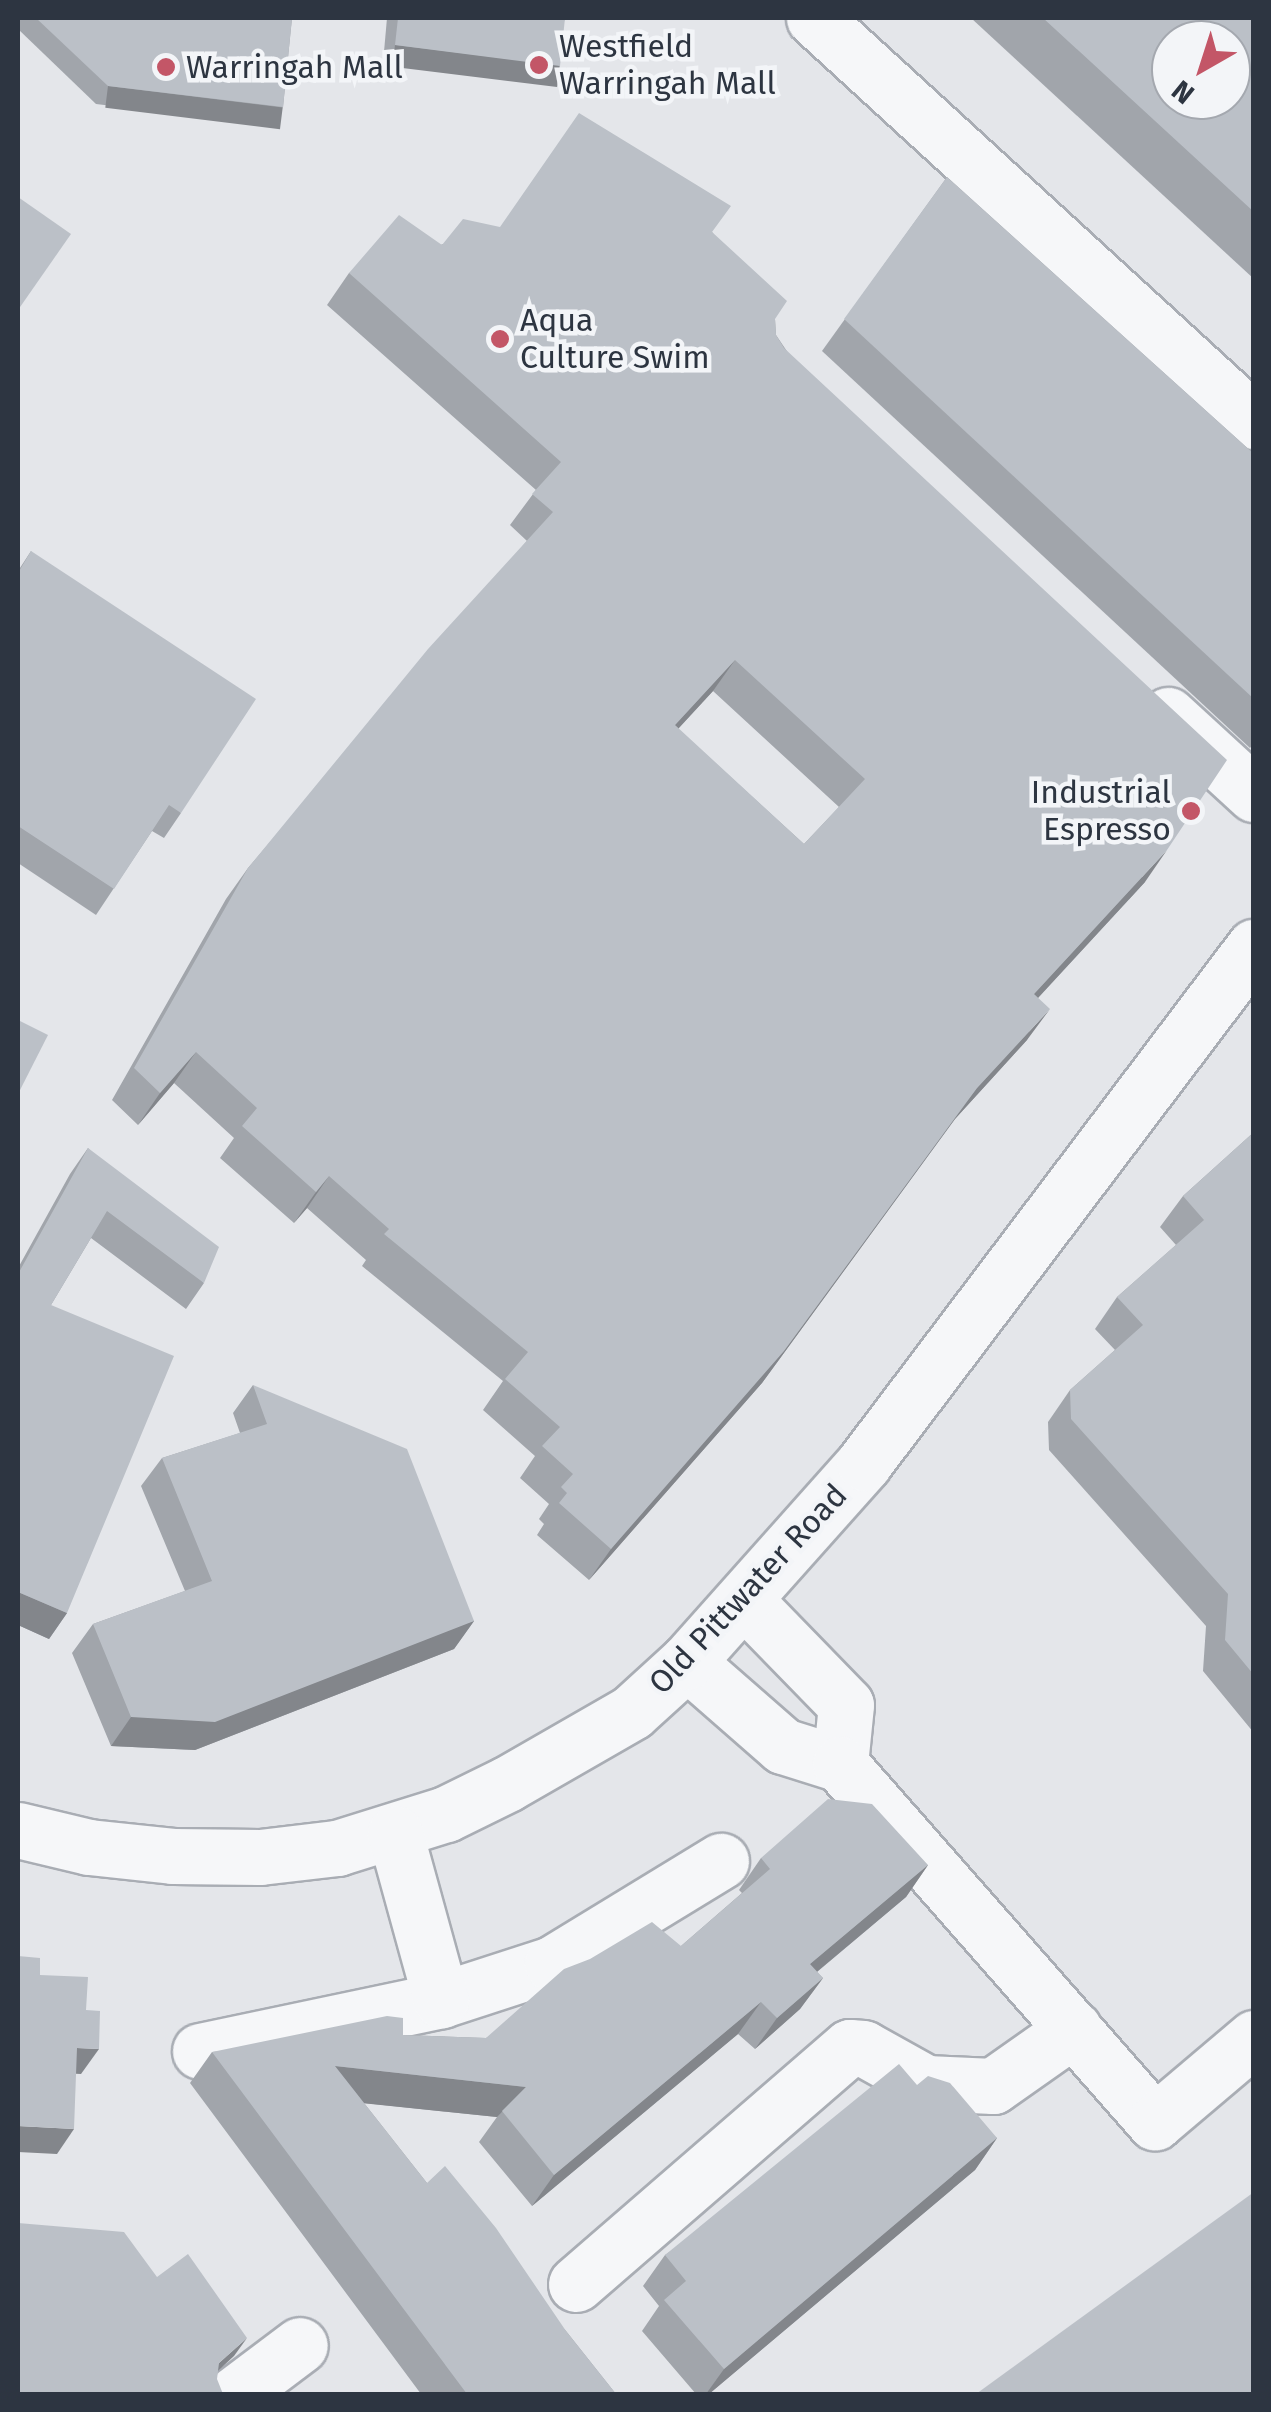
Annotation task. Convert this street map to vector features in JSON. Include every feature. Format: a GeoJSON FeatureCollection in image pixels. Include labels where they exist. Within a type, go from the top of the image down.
{"type":"FeatureCollection","features":[{"type":"Feature","properties":{"kind":"street"},"geometry":{"type":"LineString","coordinates":[[814,18],[1254,421]]}},
{"type":"Feature","properties":{"kind":"street"},"geometry":{"type":"LineString","coordinates":[[1134,683],[1254,794]]}},
{"type":"Feature","properties":{"kind":"street","name":"Old Pittwater Road"},"geometry":{"type":"LineString","coordinates":[[18,1830],[89,1846],[173,1856],[242,1857],[337,1848],[395,1833],[507,1784],[632,1712],[687,1662],[864,1462],[1254,947]]}},
{"type":"Feature","properties":{"kind":"street"},"geometry":{"type":"LineString","coordinates":[[744,1600],[846,1705],[840,1764]]}},
{"type":"Feature","properties":{"kind":"street"},"geometry":{"type":"LineString","coordinates":[[687,1662],[783,1746],[840,1764],[1155,2122],[1254,2038]]}},
{"type":"Feature","properties":{"kind":"street"},"geometry":{"type":"LineString","coordinates":[[395,1833],[441,2000]]}},
{"type":"Feature","properties":{"kind":"street"},"geometry":{"type":"LineString","coordinates":[[200,2051],[441,2000],[552,1964],[721,1862]]}},
{"type":"Feature","properties":{"kind":"street"},"geometry":{"type":"LineString","coordinates":[[576,2284],[850,2047],[863,2048],[926,2083],[993,2086],[1074,2030]]}},
{"type":"Feature","properties":{"kind":"street"},"geometry":{"type":"LineString","coordinates":[[235,2394],[300,2345]]}},
{"type":"Feature","properties":{"kind":"building","name":"Warringah Mall"},"geometry":{"type":"Polygon","coordinates":[[[36,18],[292,18],[283,107],[108,86],[36,18]]]}},
{"type":"Feature","properties":{"kind":"building","name":"Warringah Mall"},"geometry":{"type":"Polygon","coordinates":[[[398,18],[565,18],[560,66],[395,45],[398,18]]]}},
{"type":"Feature","properties":{"kind":"building"},"geometry":{"type":"Polygon","coordinates":[[[1043,18],[1254,18],[1254,212],[1154,120],[1251,120],[1251,20],[1151,20],[1151,117],[1043,18]]]}},
{"type":"Feature","properties":{"kind":"building"},"geometry":{"type":"Polygon","coordinates":[[[579,113],[731,206],[712,232],[787,301],[775,319],[776,335],[784,348],[1227,760],[1167,850],[1034,994],[1050,1009],[977,1088],[784,1351],[611,1549],[559,1503],[567,1493],[561,1487],[573,1474],[542,1446],[560,1427],[505,1379],[528,1352],[384,1234],[389,1229],[329,1176],[316,1192],[242,1126],[257,1108],[196,1052],[160,1093],[134,1068],[248,868],[428,649],[553,512],[532,494],[561,462],[349,273],[399,215],[442,245],[463,219],[500,227],[579,113]],[[735,660],[675,725],[804,844],[865,779],[735,660]]]}},
{"type":"Feature","properties":{"kind":"building"},"geometry":{"type":"Polygon","coordinates":[[[947,177],[1254,454],[1254,699],[844,319],[947,177]]]}},
{"type":"Feature","properties":{"kind":"building"},"geometry":{"type":"Polygon","coordinates":[[[18,197],[71,234],[18,310],[18,197]]]}},
{"type":"Feature","properties":{"kind":"building"},"geometry":{"type":"Polygon","coordinates":[[[31,551],[256,699],[181,813],[169,805],[114,889],[18,826],[18,573],[31,551]]]}},
{"type":"Feature","properties":{"kind":"building"},"geometry":{"type":"Polygon","coordinates":[[[18,1020],[48,1035],[18,1094],[18,1020]]]}},
{"type":"Feature","properties":{"kind":"building"},"geometry":{"type":"Polygon","coordinates":[[[1254,1132],[1254,1675],[1225,1640],[1228,1594],[1071,1419],[1070,1390],[1143,1325],[1117,1297],[1204,1220],[1183,1196],[1254,1132]]]}},
{"type":"Feature","properties":{"kind":"building"},"geometry":{"type":"Polygon","coordinates":[[[88,1148],[219,1247],[204,1283],[107,1211],[51,1305],[174,1356],[67,1613],[18,1592],[18,1274],[88,1148]]]}},
{"type":"Feature","properties":{"kind":"building"},"geometry":{"type":"Polygon","coordinates":[[[253,1385],[407,1449],[474,1621],[215,1722],[131,1717],[93,1624],[212,1581],[162,1458],[267,1424],[253,1385]]]}},
{"type":"Feature","properties":{"kind":"building"},"geometry":{"type":"Polygon","coordinates":[[[828,1799],[872,1804],[928,1865],[810,1964],[823,1978],[777,2018],[761,2002],[554,2175],[502,2111],[526,2087],[335,2066],[427,2183],[445,2166],[496,2228],[566,2331],[616,2394],[467,2394],[212,2052],[387,2016],[403,2018],[403,2035],[486,2038],[564,1969],[590,1959],[652,1922],[681,1946],[770,1869],[761,1858],[828,1799]]]}},
{"type":"Feature","properties":{"kind":"building"},"geometry":{"type":"Polygon","coordinates":[[[18,1956],[40,1958],[40,1975],[88,1977],[86,2010],[100,2011],[99,2049],[77,2048],[74,2129],[18,2126],[18,1956]]]}},
{"type":"Feature","properties":{"kind":"building"},"geometry":{"type":"Polygon","coordinates":[[[899,2064],[917,2085],[928,2076],[950,2083],[997,2138],[724,2369],[664,2300],[686,2281],[665,2255],[899,2064]]]}},
{"type":"Feature","properties":{"kind":"building"},"geometry":{"type":"Polygon","coordinates":[[[1254,2192],[1254,2394],[976,2394],[1254,2192]]]}},
{"type":"Feature","properties":{"kind":"building"},"geometry":{"type":"Polygon","coordinates":[[[18,2223],[124,2232],[157,2277],[188,2254],[247,2338],[219,2363],[217,2379],[223,2394],[18,2394],[18,2223]]]}},
{"type":"Feature","properties":{"kind":"place","name":"Westfield Warringah Mall"},"geometry":{"type":"Point","coordinates":[539,65]}},
{"type":"Feature","properties":{"kind":"place","name":"Warringah Mall"},"geometry":{"type":"Point","coordinates":[166,67]}},
{"type":"Feature","properties":{"kind":"place","name":"Aqua Culture Swim"},"geometry":{"type":"Point","coordinates":[500,339]}},
{"type":"Feature","properties":{"kind":"place","name":"Industrial Espresso"},"geometry":{"type":"Point","coordinates":[1191,811]}}]}
